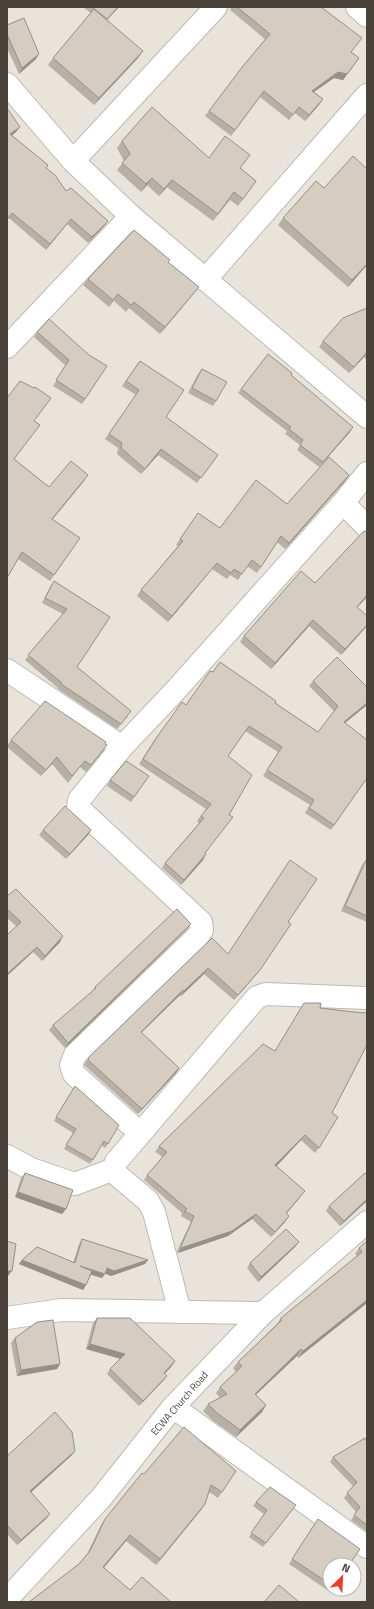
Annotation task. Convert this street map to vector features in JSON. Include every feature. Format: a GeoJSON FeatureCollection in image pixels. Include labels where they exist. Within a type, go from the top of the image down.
{"type":"FeatureCollection","features":[{"type":"Feature","properties":{"kind":"street"},"geometry":{"type":"LineString","coordinates":[[73,161],[216,7]]}},
{"type":"Feature","properties":{"kind":"street"},"geometry":{"type":"LineString","coordinates":[[357,7],[367,16]]}},
{"type":"Feature","properties":{"kind":"street"},"geometry":{"type":"LineString","coordinates":[[7,84],[73,161],[131,216],[367,417]]}},
{"type":"Feature","properties":{"kind":"street"},"geometry":{"type":"LineString","coordinates":[[205,280],[367,95]]}},
{"type":"Feature","properties":{"kind":"street"},"geometry":{"type":"LineString","coordinates":[[7,347],[131,216]]}},
{"type":"Feature","properties":{"kind":"street"},"geometry":{"type":"LineString","coordinates":[[140,1133],[74,1074],[71,1065],[75,1055],[197,937],[202,930],[201,922],[78,808],[79,800],[122,747],[175,691],[367,473]]}},
{"type":"Feature","properties":{"kind":"street"},"geometry":{"type":"LineString","coordinates":[[343,502],[367,527]]}},
{"type":"Feature","properties":{"kind":"street"},"geometry":{"type":"LineString","coordinates":[[7,670],[122,747]]}},
{"type":"Feature","properties":{"kind":"street"},"geometry":{"type":"LineString","coordinates":[[180,1312],[154,1212],[148,1202],[116,1174],[114,1169],[116,1162],[257,996],[266,994],[367,998]]}},
{"type":"Feature","properties":{"kind":"street"},"geometry":{"type":"LineString","coordinates":[[7,1156],[31,1169],[75,1184],[114,1169]]}},
{"type":"Feature","properties":{"kind":"street","name":"ECWA Church Road"},"geometry":{"type":"LineString","coordinates":[[7,1599],[101,1498],[173,1407],[263,1313],[367,1222]]}},
{"type":"Feature","properties":{"kind":"street"},"geometry":{"type":"LineString","coordinates":[[7,1318],[61,1310],[263,1313]]}},
{"type":"Feature","properties":{"kind":"street"},"geometry":{"type":"LineString","coordinates":[[173,1407],[367,1546]]}},
{"type":"Feature","properties":{"kind":"shaded area"},"geometry":{"type":"Polygon","coordinates":[[[7,7],[367,7],[367,1602],[7,1602],[7,7]]]}},
{"type":"Feature","properties":{"kind":"building"},"geometry":{"type":"Polygon","coordinates":[[[92,7],[118,7],[107,19],[92,7]]]}},
{"type":"Feature","properties":{"kind":"building"},"geometry":{"type":"Polygon","coordinates":[[[237,7],[321,7],[362,38],[351,52],[359,58],[347,74],[338,72],[312,91],[323,99],[309,115],[299,107],[293,115],[264,91],[235,130],[209,111],[243,66],[270,34],[237,7]]]}},
{"type":"Feature","properties":{"kind":"building"},"geometry":{"type":"Polygon","coordinates":[[[94,9],[143,51],[99,98],[53,58],[94,9]]]}},
{"type":"Feature","properties":{"kind":"building"},"geometry":{"type":"Polygon","coordinates":[[[24,18],[39,54],[22,68],[7,34],[7,25],[24,18]]]}},
{"type":"Feature","properties":{"kind":"building"},"geometry":{"type":"Polygon","coordinates":[[[152,107],[209,158],[225,136],[250,155],[240,168],[256,181],[243,199],[234,192],[218,214],[172,180],[164,189],[152,178],[146,184],[122,163],[130,154],[122,141],[152,107]]]}},
{"type":"Feature","properties":{"kind":"building"},"geometry":{"type":"Polygon","coordinates":[[[7,108],[20,127],[10,134],[48,165],[46,168],[55,175],[66,191],[71,188],[108,221],[92,237],[71,219],[50,244],[12,213],[7,220],[7,108]]]}},
{"type":"Feature","properties":{"kind":"building"},"geometry":{"type":"Polygon","coordinates":[[[353,156],[367,169],[367,264],[352,280],[283,218],[316,181],[324,188],[353,156]]]}},
{"type":"Feature","properties":{"kind":"building"},"geometry":{"type":"Polygon","coordinates":[[[134,230],[170,260],[168,262],[199,287],[165,327],[134,302],[131,305],[118,294],[113,300],[88,279],[134,230]]]}},
{"type":"Feature","properties":{"kind":"building"},"geometry":{"type":"Polygon","coordinates":[[[367,308],[367,352],[354,367],[323,341],[343,318],[367,308]]]}},
{"type":"Feature","properties":{"kind":"building"},"geometry":{"type":"Polygon","coordinates":[[[49,319],[89,355],[107,366],[85,399],[56,380],[69,360],[37,332],[49,319]]]}},
{"type":"Feature","properties":{"kind":"building"},"geometry":{"type":"Polygon","coordinates":[[[268,354],[292,373],[291,375],[353,427],[323,462],[300,445],[303,440],[289,429],[291,427],[241,389],[268,354]]]}},
{"type":"Feature","properties":{"kind":"building"},"geometry":{"type":"Polygon","coordinates":[[[140,361],[184,390],[166,417],[218,455],[201,478],[161,449],[145,469],[121,448],[122,443],[109,434],[139,390],[126,381],[140,361]]]}},
{"type":"Feature","properties":{"kind":"building"},"geometry":{"type":"Polygon","coordinates":[[[202,369],[227,382],[216,401],[192,388],[202,369]]]}},
{"type":"Feature","properties":{"kind":"building"},"geometry":{"type":"Polygon","coordinates":[[[20,381],[34,388],[35,387],[51,398],[34,421],[40,425],[14,459],[49,487],[71,461],[88,475],[52,519],[80,538],[54,575],[22,552],[7,578],[7,398],[20,381]]]}},
{"type":"Feature","properties":{"kind":"building"},"geometry":{"type":"Polygon","coordinates":[[[329,457],[349,475],[289,543],[281,536],[261,567],[252,560],[242,574],[234,569],[231,573],[217,563],[172,616],[141,590],[183,541],[180,539],[198,513],[220,528],[256,480],[287,504],[329,457]]]}},
{"type":"Feature","properties":{"kind":"building"},"geometry":{"type":"Polygon","coordinates":[[[364,531],[367,532],[367,595],[357,607],[367,616],[367,625],[345,649],[313,620],[275,663],[244,636],[301,571],[315,583],[364,531]]]}},
{"type":"Feature","properties":{"kind":"building"},"geometry":{"type":"Polygon","coordinates":[[[54,581],[110,617],[77,667],[131,711],[121,724],[61,684],[62,683],[28,655],[67,609],[45,598],[54,581]]]}},
{"type":"Feature","properties":{"kind":"building"},"geometry":{"type":"Polygon","coordinates":[[[337,657],[367,687],[367,703],[344,722],[367,740],[367,778],[334,825],[309,808],[314,800],[267,770],[282,747],[249,726],[228,756],[252,775],[229,815],[233,817],[205,853],[206,854],[184,880],[165,863],[204,818],[201,816],[211,804],[143,759],[159,734],[182,702],[186,705],[210,671],[213,672],[220,662],[276,701],[275,703],[318,732],[338,706],[313,681],[337,657]]]}},
{"type":"Feature","properties":{"kind":"building"},"geometry":{"type":"Polygon","coordinates":[[[45,701],[106,742],[105,744],[107,745],[91,765],[85,761],[72,776],[57,757],[46,770],[11,740],[45,701]]]}},
{"type":"Feature","properties":{"kind":"building"},"geometry":{"type":"Polygon","coordinates":[[[126,761],[149,776],[134,797],[110,780],[126,761]]]}},
{"type":"Feature","properties":{"kind":"building"},"geometry":{"type":"Polygon","coordinates":[[[65,806],[91,830],[70,854],[43,830],[65,806]]]}},
{"type":"Feature","properties":{"kind":"building"},"geometry":{"type":"Polygon","coordinates":[[[290,860],[317,879],[288,922],[291,924],[260,970],[238,995],[208,968],[184,991],[183,990],[141,1032],[179,1068],[142,1109],[88,1060],[89,1057],[212,938],[228,954],[290,860]]]}},
{"type":"Feature","properties":{"kind":"building"},"geometry":{"type":"Polygon","coordinates":[[[366,860],[367,861],[367,916],[345,906],[366,860]]]}},
{"type":"Feature","properties":{"kind":"building"},"geometry":{"type":"Polygon","coordinates":[[[16,889],[63,936],[45,956],[37,947],[7,974],[7,935],[21,922],[7,909],[7,896],[16,889]]]}},
{"type":"Feature","properties":{"kind":"building"},"geometry":{"type":"Polygon","coordinates":[[[177,909],[191,924],[68,1043],[53,1025],[96,988],[95,987],[177,909]]]}},
{"type":"Feature","properties":{"kind":"building"},"geometry":{"type":"Polygon","coordinates":[[[304,1003],[321,1003],[320,1008],[367,1013],[367,1045],[332,1113],[338,1117],[319,1148],[305,1135],[275,1165],[305,1191],[286,1213],[289,1216],[275,1232],[256,1214],[232,1231],[181,1248],[194,1216],[184,1211],[187,1209],[147,1175],[167,1152],[159,1146],[263,1044],[275,1051],[304,1003]]]}},
{"type":"Feature","properties":{"kind":"building"},"geometry":{"type":"Polygon","coordinates":[[[75,1086],[119,1125],[108,1144],[104,1141],[93,1160],[66,1145],[76,1129],[56,1117],[75,1086]]]}},
{"type":"Feature","properties":{"kind":"building"},"geometry":{"type":"Polygon","coordinates":[[[25,1173],[73,1190],[66,1209],[18,1192],[25,1173]]]}},
{"type":"Feature","properties":{"kind":"building"},"geometry":{"type":"Polygon","coordinates":[[[365,1173],[367,1175],[367,1199],[344,1221],[329,1206],[365,1173]]]}},
{"type":"Feature","properties":{"kind":"building"},"geometry":{"type":"Polygon","coordinates":[[[286,1229],[299,1242],[261,1277],[250,1263],[286,1229]]]}},
{"type":"Feature","properties":{"kind":"building"},"geometry":{"type":"Polygon","coordinates":[[[82,1239],[148,1260],[114,1271],[107,1268],[105,1274],[80,1266],[92,1271],[86,1285],[22,1260],[37,1247],[75,1263],[82,1239]]]}},
{"type":"Feature","properties":{"kind":"building"},"geometry":{"type":"Polygon","coordinates":[[[7,1241],[16,1244],[12,1271],[7,1271],[7,1241]]]}},
{"type":"Feature","properties":{"kind":"building"},"geometry":{"type":"Polygon","coordinates":[[[367,1241],[367,1300],[303,1351],[301,1349],[255,1394],[266,1405],[240,1430],[217,1413],[208,1404],[227,1394],[220,1387],[242,1366],[238,1362],[281,1321],[281,1318],[362,1252],[359,1248],[367,1241]]]}},
{"type":"Feature","properties":{"kind":"building"},"geometry":{"type":"Polygon","coordinates":[[[97,1318],[130,1318],[175,1361],[164,1373],[167,1376],[143,1401],[110,1369],[125,1354],[90,1344],[97,1318]]]}},
{"type":"Feature","properties":{"kind":"building"},"geometry":{"type":"Polygon","coordinates":[[[53,1320],[60,1364],[21,1370],[15,1338],[37,1322],[53,1320]]]}},
{"type":"Feature","properties":{"kind":"building"},"geometry":{"type":"Polygon","coordinates":[[[55,1412],[72,1432],[75,1451],[30,1491],[50,1514],[21,1540],[7,1525],[7,1456],[55,1412]]]}},
{"type":"Feature","properties":{"kind":"building"},"geometry":{"type":"Polygon","coordinates":[[[184,1427],[236,1471],[222,1492],[211,1485],[205,1504],[160,1559],[130,1535],[103,1567],[130,1590],[142,1577],[171,1602],[29,1602],[79,1564],[90,1551],[105,1519],[142,1473],[144,1474],[184,1427]]]}},
{"type":"Feature","properties":{"kind":"building"},"geometry":{"type":"Polygon","coordinates":[[[365,1438],[367,1442],[367,1525],[354,1515],[360,1507],[347,1493],[357,1482],[333,1457],[365,1438]]]}},
{"type":"Feature","properties":{"kind":"building"},"geometry":{"type":"Polygon","coordinates":[[[270,1487],[296,1505],[266,1543],[251,1533],[267,1510],[256,1502],[270,1487]]]}},
{"type":"Feature","properties":{"kind":"building"},"geometry":{"type":"Polygon","coordinates":[[[318,1519],[360,1549],[354,1557],[322,1557],[322,1579],[292,1559],[318,1519]]]}},
{"type":"Feature","properties":{"kind":"building"},"geometry":{"type":"Polygon","coordinates":[[[279,1585],[299,1602],[264,1602],[279,1585]]]}}]}
